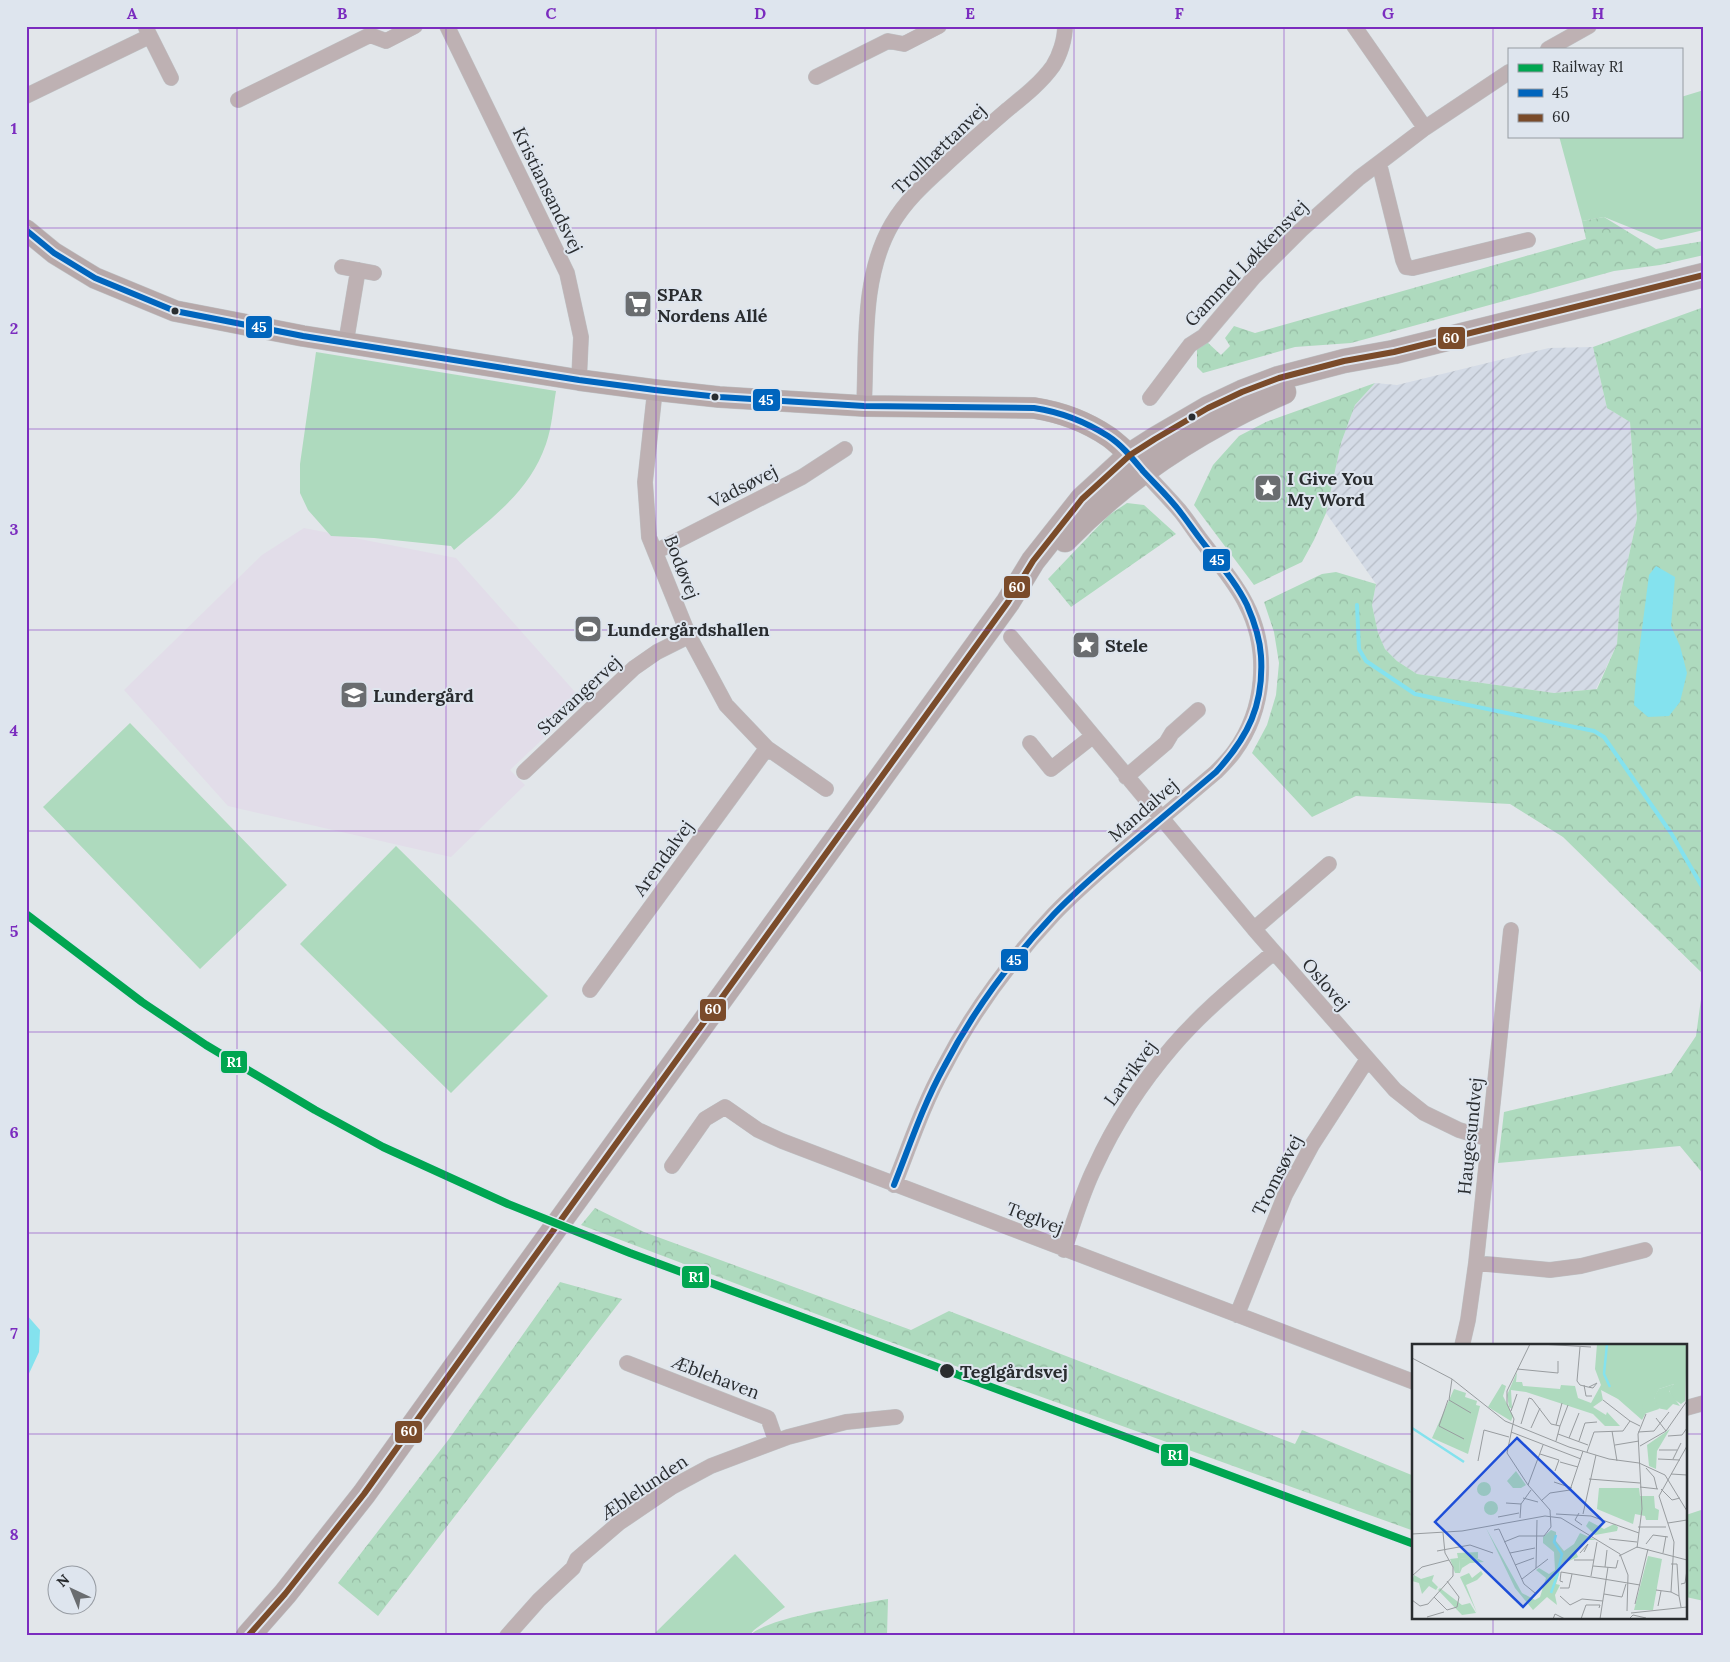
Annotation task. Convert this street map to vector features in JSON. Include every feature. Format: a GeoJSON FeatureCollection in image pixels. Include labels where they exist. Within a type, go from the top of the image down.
{"type":"FeatureCollection","features":[{"type":"Feature","properties":{"kind":"main road"},"geometry":{"type":"LineString","coordinates":[[248,1636],[364,1494],[1008,602],[1033,561],[1082,499],[1137,463],[1165,432],[1208,408],[1260,384],[1335,364],[1394,352],[1704,275]]}},
{"type":"Feature","properties":{"kind":"street"},"geometry":{"type":"LineString","coordinates":[[238,100],[370,35],[386,41],[416,26]]}},
{"type":"Feature","properties":{"kind":"street","name":"Kristiansandsvej"},"geometry":{"type":"LineString","coordinates":[[447,26],[567,273],[581,337],[579,380]]}},
{"type":"Feature","properties":{"kind":"street"},"geometry":{"type":"LineString","coordinates":[[816,76],[888,40],[904,44],[939,26]]}},
{"type":"Feature","properties":{"kind":"street","name":"Trollhættanvej"},"geometry":{"type":"LineString","coordinates":[[864,406],[868,296],[877,258],[892,224],[902,208],[928,180],[970,141],[1037,84],[1054,65],[1065,36],[1065,26]]}},
{"type":"Feature","properties":{"kind":"street"},"geometry":{"type":"LineString","coordinates":[[1354,26],[1424,128]]}},
{"type":"Feature","properties":{"kind":"street"},"geometry":{"type":"LineString","coordinates":[[1550,48],[1589,26]]}},
{"type":"Feature","properties":{"kind":"street"},"geometry":{"type":"LineString","coordinates":[[26,96],[148,31],[171,78]]}},
{"type":"Feature","properties":{"kind":"street","name":"Gammel Løkkensvej"},"geometry":{"type":"LineString","coordinates":[[1150,398],[1190,345],[1204,336],[1254,278],[1301,230],[1379,162],[1424,128],[1508,73]]}},
{"type":"Feature","properties":{"kind":"street"},"geometry":{"type":"LineString","coordinates":[[1379,162],[1406,267],[1413,268],[1528,240]]}},
{"type":"Feature","properties":{"kind":"street"},"geometry":{"type":"LineString","coordinates":[[26,230],[54,253],[95,278],[175,311],[346,342],[579,380],[655,390],[763,400],[864,406],[1034,408],[1052,411],[1085,424],[1108,436],[1137,463]]}},
{"type":"Feature","properties":{"kind":"street"},"geometry":{"type":"LineString","coordinates":[[342,267],[374,273]]}},
{"type":"Feature","properties":{"kind":"street"},"geometry":{"type":"LineString","coordinates":[[346,342],[358,270]]}},
{"type":"Feature","properties":{"kind":"street","name":"Bodøvej"},"geometry":{"type":"LineString","coordinates":[[655,390],[645,482],[649,537],[690,636],[726,705],[767,748],[826,789]]}},
{"type":"Feature","properties":{"kind":"street","name":"Vadsøvej"},"geometry":{"type":"LineString","coordinates":[[655,552],[802,477],[845,449]]}},
{"type":"Feature","properties":{"kind":"street","name":"Mandalvej"},"geometry":{"type":"LineString","coordinates":[[894,1185],[923,1110],[944,1067],[967,1026],[994,986],[1023,948],[1055,913],[1160,818],[1216,772],[1234,753],[1247,730],[1257,706],[1261,680],[1261,654],[1256,629],[1246,604],[1181,512],[1137,463]]}},
{"type":"Feature","properties":{"kind":"street","name":"Stavangervej"},"geometry":{"type":"LineString","coordinates":[[524,772],[634,668],[658,652],[690,636]]}},
{"type":"Feature","properties":{"kind":"street","name":"Oslovej"},"geometry":{"type":"LineString","coordinates":[[1011,637],[1254,930],[1395,1090],[1424,1113],[1459,1130],[1489,1139]]}},
{"type":"Feature","properties":{"kind":"street"},"geometry":{"type":"LineString","coordinates":[[1126,777],[1166,743],[1172,733],[1198,710]]}},
{"type":"Feature","properties":{"kind":"street"},"geometry":{"type":"LineString","coordinates":[[1030,742],[1051,769],[1093,736]]}},
{"type":"Feature","properties":{"kind":"street","name":"Arendalvej"},"geometry":{"type":"LineString","coordinates":[[590,990],[767,748]]}},
{"type":"Feature","properties":{"kind":"street"},"geometry":{"type":"LineString","coordinates":[[1254,930],[1328,864]]}},
{"type":"Feature","properties":{"kind":"street","name":"Haugesundvej"},"geometry":{"type":"LineString","coordinates":[[1462,1344],[1476,1264],[1511,930]]}},
{"type":"Feature","properties":{"kind":"street","name":"Larvikvej"},"geometry":{"type":"LineString","coordinates":[[1064,1250],[1094,1168],[1117,1124],[1143,1083],[1174,1045],[1208,1010],[1274,952]]}},
{"type":"Feature","properties":{"kind":"street","name":"Tromsøvej"},"geometry":{"type":"LineString","coordinates":[[1237,1314],[1284,1195],[1312,1145],[1367,1060]]}},
{"type":"Feature","properties":{"kind":"street","name":"Teglvej"},"geometry":{"type":"LineString","coordinates":[[672,1166],[706,1119],[725,1107],[758,1130],[782,1141],[1412,1381]]}},
{"type":"Feature","properties":{"kind":"street"},"geometry":{"type":"LineString","coordinates":[[1476,1264],[1550,1270],[1582,1266],[1645,1250]]}},
{"type":"Feature","properties":{"kind":"street","name":"Æblehaven"},"geometry":{"type":"LineString","coordinates":[[627,1363],[768,1418],[776,1441]]}},
{"type":"Feature","properties":{"kind":"street"},"geometry":{"type":"LineString","coordinates":[[1688,1407],[1704,1403]]}},
{"type":"Feature","properties":{"kind":"street","name":"Æblelunden"},"geometry":{"type":"LineString","coordinates":[[507,1636],[539,1600],[573,1568],[577,1559],[619,1524],[672,1487],[710,1466],[776,1441],[846,1422],[896,1417]]}},
{"type":"Feature","properties":{"kind":"shaded area"},"geometry":{"type":"Polygon","coordinates":[[[1593,347],[1607,408],[1630,422],[1637,518],[1620,597],[1617,644],[1596,689],[1554,693],[1417,674],[1397,661],[1385,649],[1378,633],[1372,605],[1376,584],[1326,513],[1341,443],[1355,405],[1375,383],[1397,385],[1549,348],[1593,347]]]}},
{"type":"Feature","properties":{"kind":"shaded area","name":"Lundergård"},"geometry":{"type":"Polygon","coordinates":[[[304,528],[456,558],[583,701],[510,770],[525,785],[451,857],[228,806],[124,690],[262,555],[304,528]]]}},
{"type":"Feature","properties":{"kind":"green space"},"geometry":{"type":"Polygon","coordinates":[[[1704,90],[1704,230],[1661,240],[1604,217],[1582,221],[1560,138],[1682,138],[1682,97],[1704,90]]]}},
{"type":"Feature","properties":{"kind":"green space"},"geometry":{"type":"Polygon","coordinates":[[[1604,217],[1656,249],[1704,241],[1704,255],[1660,265],[1614,271],[1351,343],[1295,347],[1203,373],[1197,367],[1197,348],[1207,342],[1221,355],[1230,346],[1225,338],[1234,326],[1255,333],[1586,239],[1582,221],[1604,217]]]}},
{"type":"Feature","properties":{"kind":"green space"},"geometry":{"type":"Polygon","coordinates":[[[1704,307],[1704,975],[1563,837],[1510,804],[1356,796],[1312,817],[1252,753],[1267,725],[1276,695],[1279,663],[1274,632],[1264,602],[1322,574],[1336,572],[1376,584],[1372,605],[1378,633],[1385,649],[1397,661],[1417,674],[1554,693],[1597,689],[1617,644],[1620,597],[1637,518],[1630,422],[1607,408],[1593,347],[1704,307]]]}},
{"type":"Feature","properties":{"kind":"green space"},"geometry":{"type":"Polygon","coordinates":[[[316,352],[556,391],[550,431],[539,461],[530,477],[508,503],[454,550],[451,546],[374,538],[331,536],[308,510],[300,493],[300,464],[316,352]]]}},
{"type":"Feature","properties":{"kind":"green space"},"geometry":{"type":"Polygon","coordinates":[[[1375,383],[1355,405],[1341,443],[1326,513],[1302,562],[1254,585],[1194,505],[1213,465],[1239,436],[1266,422],[1375,383]]]}},
{"type":"Feature","properties":{"kind":"green space"},"geometry":{"type":"Polygon","coordinates":[[[1127,503],[1144,505],[1176,534],[1071,607],[1048,579],[1109,515],[1127,503]]]}},
{"type":"Feature","properties":{"kind":"green space"},"geometry":{"type":"Polygon","coordinates":[[[130,723],[287,885],[200,969],[43,807],[130,723]]]}},
{"type":"Feature","properties":{"kind":"green space"},"geometry":{"type":"Polygon","coordinates":[[[396,846],[548,996],[451,1093],[300,944],[396,846]]]}},
{"type":"Feature","properties":{"kind":"green space"},"geometry":{"type":"Polygon","coordinates":[[[1704,977],[1704,1175],[1680,1146],[1498,1163],[1504,1112],[1671,1073],[1696,1036],[1704,977]]]}},
{"type":"Feature","properties":{"kind":"green space"},"geometry":{"type":"Polygon","coordinates":[[[595,1208],[644,1232],[911,1330],[949,1311],[1295,1444],[1302,1430],[1412,1475],[1412,1530],[925,1355],[581,1225],[595,1208]]]}},
{"type":"Feature","properties":{"kind":"green space"},"geometry":{"type":"Polygon","coordinates":[[[560,1282],[622,1299],[378,1616],[338,1583],[449,1439],[560,1282]]]}},
{"type":"Feature","properties":{"kind":"green space"},"geometry":{"type":"Polygon","coordinates":[[[1704,1509],[1704,1601],[1688,1597],[1688,1514],[1704,1509]]]}},
{"type":"Feature","properties":{"kind":"green space"},"geometry":{"type":"Polygon","coordinates":[[[735,1554],[785,1607],[754,1630],[749,1636],[652,1636],[735,1554]]]}},
{"type":"Feature","properties":{"kind":"green space"},"geometry":{"type":"Polygon","coordinates":[[[888,1599],[887,1636],[749,1636],[759,1629],[793,1617],[888,1599]]]}},
{"type":"Feature","properties":{"kind":"water"},"geometry":{"type":"Polygon","coordinates":[[[1656,566],[1675,577],[1671,626],[1680,646],[1687,673],[1680,702],[1669,716],[1648,717],[1634,705],[1649,575],[1656,566]]]}},
{"type":"Feature","properties":{"kind":"water"},"geometry":{"type":"Polygon","coordinates":[[[26,1314],[40,1330],[39,1352],[26,1380],[26,1314]]]}},
{"type":"Feature","properties":{"kind":"waterway"},"geometry":{"type":"LineString","coordinates":[[1357,605],[1359,649],[1366,661],[1415,694],[1594,731],[1604,737],[1671,833],[1704,890]]}},
{"type":"Feature","properties":{"kind":"rail line","name":"R1"},"geometry":{"type":"LineString","coordinates":[[26,914],[142,1002],[206,1045],[315,1110],[383,1147],[508,1204],[630,1253],[1412,1543]]}},
{"type":"Feature","properties":{"kind":"transit line","name":"45"},"geometry":{"type":"LineString","coordinates":[[26,230],[54,253],[95,278],[175,311],[303,336],[579,380],[719,397],[864,406],[1034,408],[1053,412],[1091,426],[1108,436],[1123,448],[1168,497],[1232,580],[1243,596],[1252,617],[1261,656],[1260,690],[1252,719],[1237,746],[1216,772],[1077,891],[1038,931],[1008,968],[967,1026],[936,1081],[894,1185]]}},
{"type":"Feature","properties":{"kind":"transit line","name":"60"},"geometry":{"type":"LineString","coordinates":[[248,1636],[285,1594],[364,1494],[1008,602],[1033,561],[1082,499],[1130,455],[1155,439],[1208,408],[1242,392],[1279,378],[1344,361],[1394,352],[1704,275]]}},
{"type":"Feature","properties":{"kind":"place","name":"SPAR Nordens Allé"},"geometry":{"type":"Point","coordinates":[638,304]}},
{"type":"Feature","properties":{"kind":"place","name":"I Give You My Word"},"geometry":{"type":"Point","coordinates":[1268,488]}},
{"type":"Feature","properties":{"kind":"place","name":"Lundergårdshallen"},"geometry":{"type":"Point","coordinates":[588,629]}},
{"type":"Feature","properties":{"kind":"place","name":"Stele"},"geometry":{"type":"Point","coordinates":[1086,645]}},
{"type":"Feature","properties":{"kind":"place","name":"Lundergård"},"geometry":{"type":"Point","coordinates":[354,695]}},
{"type":"Feature","properties":{"kind":"place","name":"Teglgårdsvej"},"geometry":{"type":"Point","coordinates":[947,1371]}}]}
